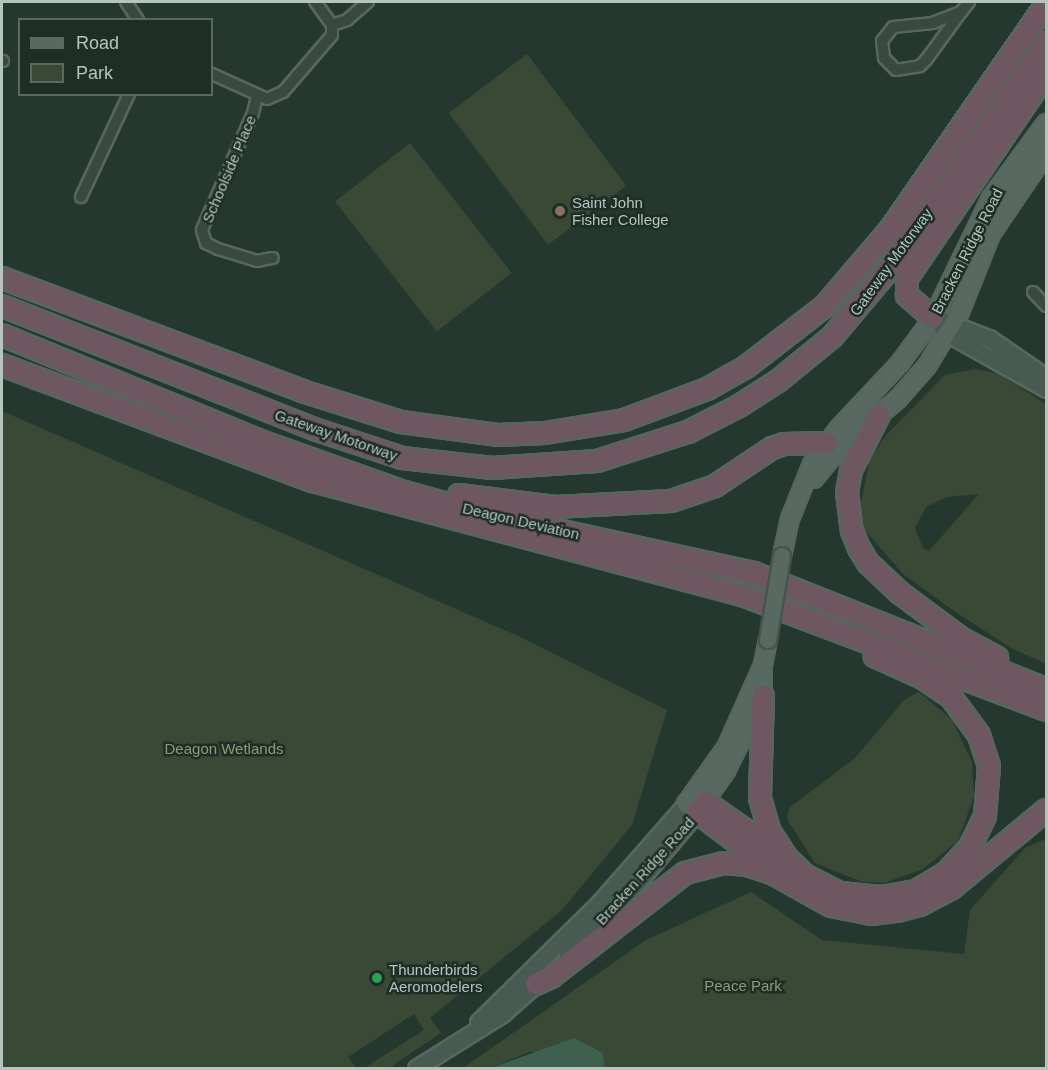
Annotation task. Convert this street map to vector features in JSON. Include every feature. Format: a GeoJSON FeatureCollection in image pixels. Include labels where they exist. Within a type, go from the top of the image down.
{"type":"FeatureCollection","features":[{"type":"Feature","properties":{"kind":"highway","name":"Gateway Motorway"},"geometry":{"type":"LineString","coordinates":[[2,278],[302,391],[401,422],[500,435],[554,432],[624,420],[698,393],[746,367],[825,306],[890,230],[1047,5]]}},
{"type":"Feature","properties":{"kind":"highway","name":"Gateway Motorway"},"geometry":{"type":"LineString","coordinates":[[2,306],[372,450],[436,465],[492,468],[597,460],[688,432],[739,406],[778,381],[832,337],[885,274],[1047,43]]}},
{"type":"Feature","properties":{"kind":"highway"},"geometry":{"type":"LineString","coordinates":[[933,318],[908,295],[908,278],[1047,74]]}},
{"type":"Feature","properties":{"kind":"highway","name":"Deagon Deviation"},"geometry":{"type":"LineString","coordinates":[[2,335],[263,442],[404,492],[484,514],[754,573],[1047,688]]}},
{"type":"Feature","properties":{"kind":"highway","name":"Deagon Deviation"},"geometry":{"type":"LineString","coordinates":[[2,365],[323,484],[742,595],[1047,710]]}},
{"type":"Feature","properties":{"kind":"highway"},"geometry":{"type":"LineString","coordinates":[[879,415],[851,470],[847,492],[852,531],[864,555],[882,579],[962,639],[1030,672],[1047,688]]}},
{"type":"Feature","properties":{"kind":"highway"},"geometry":{"type":"LineString","coordinates":[[404,492],[425,488],[496,502],[555,507],[670,501],[715,486],[772,448],[784,444],[827,443]]}},
{"type":"Feature","properties":{"kind":"highway"},"geometry":{"type":"LineString","coordinates":[[763,696],[760,798],[770,832],[786,856],[806,876],[840,893],[880,897],[916,891],[946,873],[970,847],[985,816],[990,784],[979,735],[951,698],[921,677],[819,633],[805,618]]}},
{"type":"Feature","properties":{"kind":"highway"},"geometry":{"type":"LineString","coordinates":[[696,803],[777,854],[786,856]]}},
{"type":"Feature","properties":{"kind":"highway"},"geometry":{"type":"LineString","coordinates":[[696,803],[763,862],[767,870]]}},
{"type":"Feature","properties":{"kind":"highway"},"geometry":{"type":"LineString","coordinates":[[536,984],[551,977],[685,873],[724,863],[767,870],[831,906],[871,914],[897,911],[920,905],[952,888],[1047,810]]}},
{"type":"Feature","properties":{"kind":"main road","name":"Bracken Ridge Road"},"geometry":{"type":"LineString","coordinates":[[466,1035],[599,903],[726,771],[763,696],[763,665],[782,556],[805,477],[827,443],[900,363],[933,318],[986,207],[1047,123]]}},
{"type":"Feature","properties":{"kind":"main road","name":"Bracken Ridge Road"},"geometry":{"type":"LineString","coordinates":[[801,492],[837,451],[915,382],[951,328],[991,234],[1047,153]]}},
{"type":"Feature","properties":{"kind":"main road"},"geometry":{"type":"LineString","coordinates":[[933,318],[1047,389]]}},
{"type":"Feature","properties":{"kind":"main road"},"geometry":{"type":"LineString","coordinates":[[951,328],[999,344],[1047,378]]}},
{"type":"Feature","properties":{"kind":"main road","name":"Bracken Ridge Road"},"geometry":{"type":"LineString","coordinates":[[416,1068],[502,1014],[536,984],[644,875],[696,803],[727,746],[763,665]]}},
{"type":"Feature","properties":{"kind":"street"},"geometry":{"type":"LineString","coordinates":[[126,2],[137,18]]}},
{"type":"Feature","properties":{"kind":"street"},"geometry":{"type":"LineString","coordinates":[[315,2],[332,25]]}},
{"type":"Feature","properties":{"kind":"street"},"geometry":{"type":"LineString","coordinates":[[332,25],[347,20],[368,2]]}},
{"type":"Feature","properties":{"kind":"street"},"geometry":{"type":"LineString","coordinates":[[961,12],[933,23],[893,27],[882,40],[889,65],[905,71],[921,66],[969,2]]}},
{"type":"Feature","properties":{"kind":"street"},"geometry":{"type":"LineString","coordinates":[[213,74],[267,99],[284,92],[327,45],[332,25]]}},
{"type":"Feature","properties":{"kind":"street"},"geometry":{"type":"LineString","coordinates":[[81,197],[128,96]]}},
{"type":"Feature","properties":{"kind":"street","name":"Schoolside Place"},"geometry":{"type":"LineString","coordinates":[[257,96],[253,113],[202,230],[206,243],[218,249],[257,261],[273,258]]}},
{"type":"Feature","properties":{"kind":"street"},"geometry":{"type":"LineString","coordinates":[[1033,292],[1047,306]]}},
{"type":"Feature","properties":{"kind":"green space"},"geometry":{"type":"Polygon","coordinates":[[[527,54],[626,186],[548,245],[449,113],[527,54]]]}},
{"type":"Feature","properties":{"kind":"green space"},"geometry":{"type":"Polygon","coordinates":[[[410,143],[512,273],[437,332],[335,201],[410,143]]]}},
{"type":"Feature","properties":{"kind":"green space"},"geometry":{"type":"Polygon","coordinates":[[[975,369],[997,373],[1046,404],[1046,664],[1011,648],[903,574],[864,529],[861,502],[870,459],[886,435],[945,375],[975,369]],[[979,494],[947,497],[926,507],[915,528],[923,548],[929,551],[979,494]]]}},
{"type":"Feature","properties":{"kind":"green space","name":"Deagon Wetlands"},"geometry":{"type":"Polygon","coordinates":[[[2,411],[516,635],[667,710],[632,825],[562,910],[430,1018],[441,1033],[389,1068],[364,1068],[424,1030],[414,1014],[348,1057],[356,1068],[2,1068],[2,411]]]}},
{"type":"Feature","properties":{"kind":"green space"},"geometry":{"type":"Polygon","coordinates":[[[919,692],[952,720],[972,762],[974,796],[958,841],[923,869],[884,883],[862,882],[815,863],[787,819],[789,808],[855,758],[904,700],[919,692]]]}},
{"type":"Feature","properties":{"kind":"green space","name":"Peace Park"},"geometry":{"type":"Polygon","coordinates":[[[1046,839],[1046,1068],[605,1068],[603,1053],[529,1052],[491,1068],[463,1068],[646,940],[751,892],[822,940],[964,954],[970,910],[1025,848],[1046,839]]]}},
{"type":"Feature","properties":{"kind":"shaded area"},"geometry":{"type":"Polygon","coordinates":[[[574,1038],[603,1053],[605,1068],[491,1068],[574,1038]]]}},
{"type":"Feature","properties":{"kind":"place","name":"Saint John Fisher College"},"geometry":{"type":"Point","coordinates":[560,211]}},
{"type":"Feature","properties":{"kind":"place","name":"Thunderbirds Aeromodelers"},"geometry":{"type":"Point","coordinates":[377,978]}}]}
